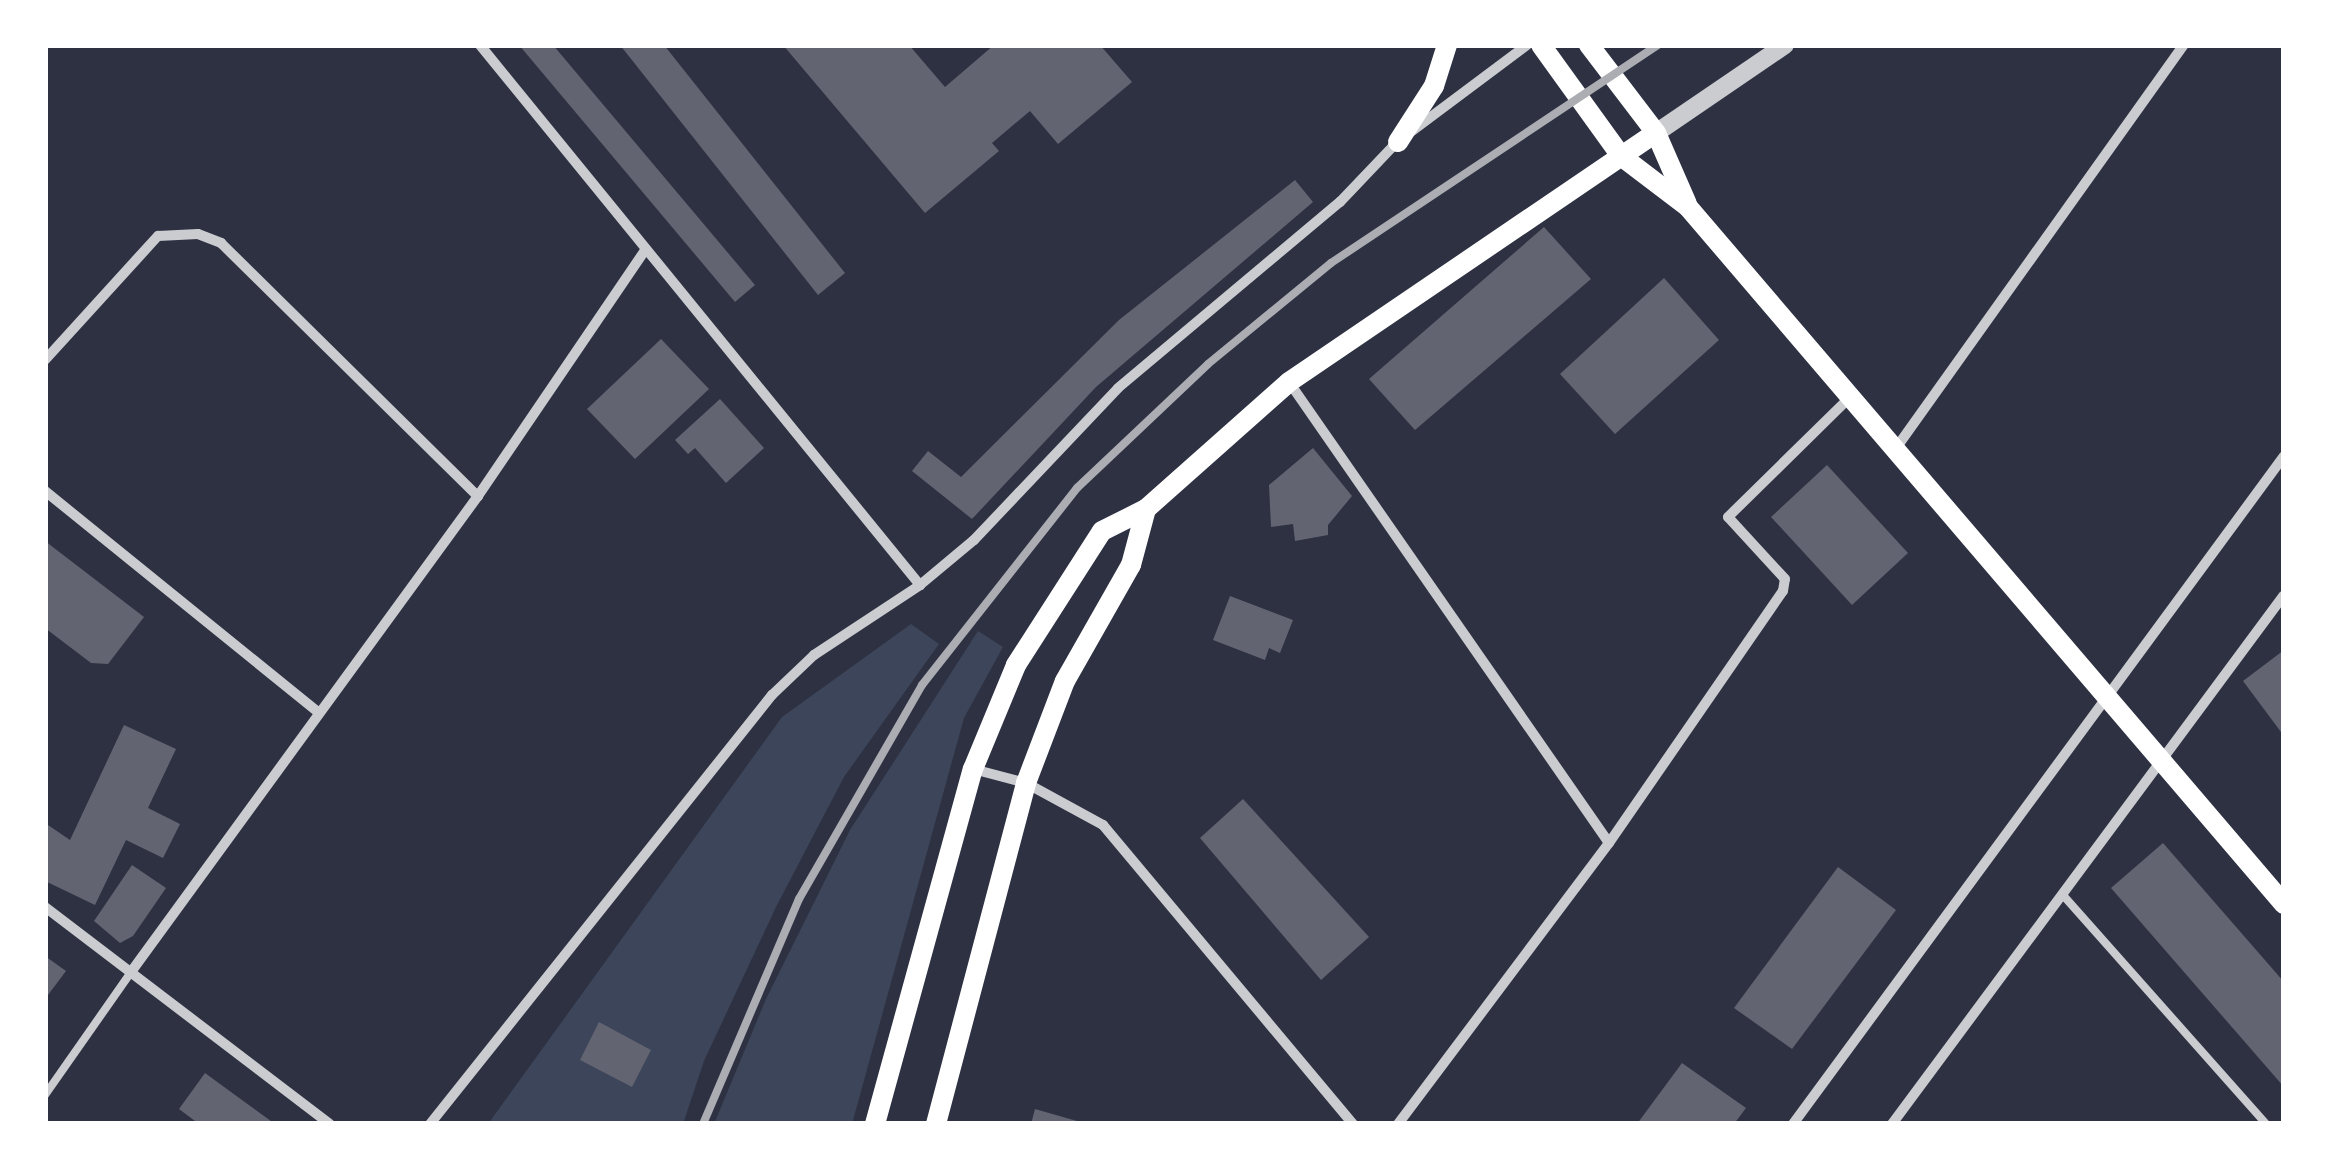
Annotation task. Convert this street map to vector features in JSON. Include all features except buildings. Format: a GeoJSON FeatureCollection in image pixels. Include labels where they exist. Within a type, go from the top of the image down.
{"type":"FeatureCollection","features":[{"type":"Feature","properties":{"kind":"main road"},"geometry":{"type":"LineString","coordinates":[[1398,142],[1434,86],[1447,45]]}},
{"type":"Feature","properties":{"kind":"main road"},"geometry":{"type":"LineString","coordinates":[[1541,45],[1621,156],[1688,208],[1847,400],[2162,758],[2284,904]]}},
{"type":"Feature","properties":{"kind":"main road"},"geometry":{"type":"LineString","coordinates":[[1589,45],[1656,133],[1688,208]]}},
{"type":"Feature","properties":{"kind":"main road"},"geometry":{"type":"LineString","coordinates":[[875,1124],[973,769],[1016,665],[1064,582],[1102,531],[1146,510],[1289,382],[1656,133]]}},
{"type":"Feature","properties":{"kind":"main road"},"geometry":{"type":"LineString","coordinates":[[936,1124],[1026,783],[1064,680],[1131,564],[1146,510]]}},
{"type":"Feature","properties":{"kind":"street"},"geometry":{"type":"LineString","coordinates":[[480,45],[644,252],[920,585]]}},
{"type":"Feature","properties":{"kind":"street"},"geometry":{"type":"LineString","coordinates":[[430,1124],[732,738],[814,655],[920,585],[974,540],[1118,388],[1340,202],[1398,142],[1527,45]]}},
{"type":"Feature","properties":{"kind":"street"},"geometry":{"type":"LineString","coordinates":[[1656,133],[1785,45]]}},
{"type":"Feature","properties":{"kind":"street"},"geometry":{"type":"LineString","coordinates":[[1893,452],[2184,45]]}},
{"type":"Feature","properties":{"kind":"street"},"geometry":{"type":"LineString","coordinates":[[45,360],[158,236],[198,234],[221,243],[478,496]]}},
{"type":"Feature","properties":{"kind":"street"},"geometry":{"type":"LineString","coordinates":[[131,972],[478,496],[644,252]]}},
{"type":"Feature","properties":{"kind":"street"},"geometry":{"type":"LineString","coordinates":[[1289,382],[1609,843]]}},
{"type":"Feature","properties":{"kind":"street"},"geometry":{"type":"LineString","coordinates":[[1398,1124],[1609,843],[1786,586],[1729,524],[1731,510],[1847,400]]}},
{"type":"Feature","properties":{"kind":"street"},"geometry":{"type":"LineString","coordinates":[[1793,1124],[2284,456]]}},
{"type":"Feature","properties":{"kind":"street"},"geometry":{"type":"LineString","coordinates":[[45,491],[318,712]]}},
{"type":"Feature","properties":{"kind":"street"},"geometry":{"type":"LineString","coordinates":[[1892,1124],[2284,594]]}},
{"type":"Feature","properties":{"kind":"street"},"geometry":{"type":"LineString","coordinates":[[973,769],[1026,783],[1103,825],[1354,1124]]}},
{"type":"Feature","properties":{"kind":"street"},"geometry":{"type":"LineString","coordinates":[[45,906],[330,1124]]}},
{"type":"Feature","properties":{"kind":"lane"},"geometry":{"type":"LineString","coordinates":[[2062,894],[2266,1124]]}},
{"type":"Feature","properties":{"kind":"lane"},"geometry":{"type":"LineString","coordinates":[[45,1095],[131,972]]}},
{"type":"Feature","properties":{"kind":"shaded area"},"geometry":{"type":"Polygon","coordinates":[[[911,624],[939,644],[844,777],[777,905],[704,1061],[683,1124],[488,1124],[782,717],[911,624]]]}},
{"type":"Feature","properties":{"kind":"shaded area"},"geometry":{"type":"Polygon","coordinates":[[[978,631],[1003,647],[964,718],[852,1124],[714,1124],[766,999],[850,830],[978,631]]]}},
{"type":"Feature","properties":{"kind":"railway"},"geometry":{"type":"LineString","coordinates":[[703,1124],[799,899],[922,685],[1077,488],[1208,364],[1331,263],[1658,45]]}}]}
